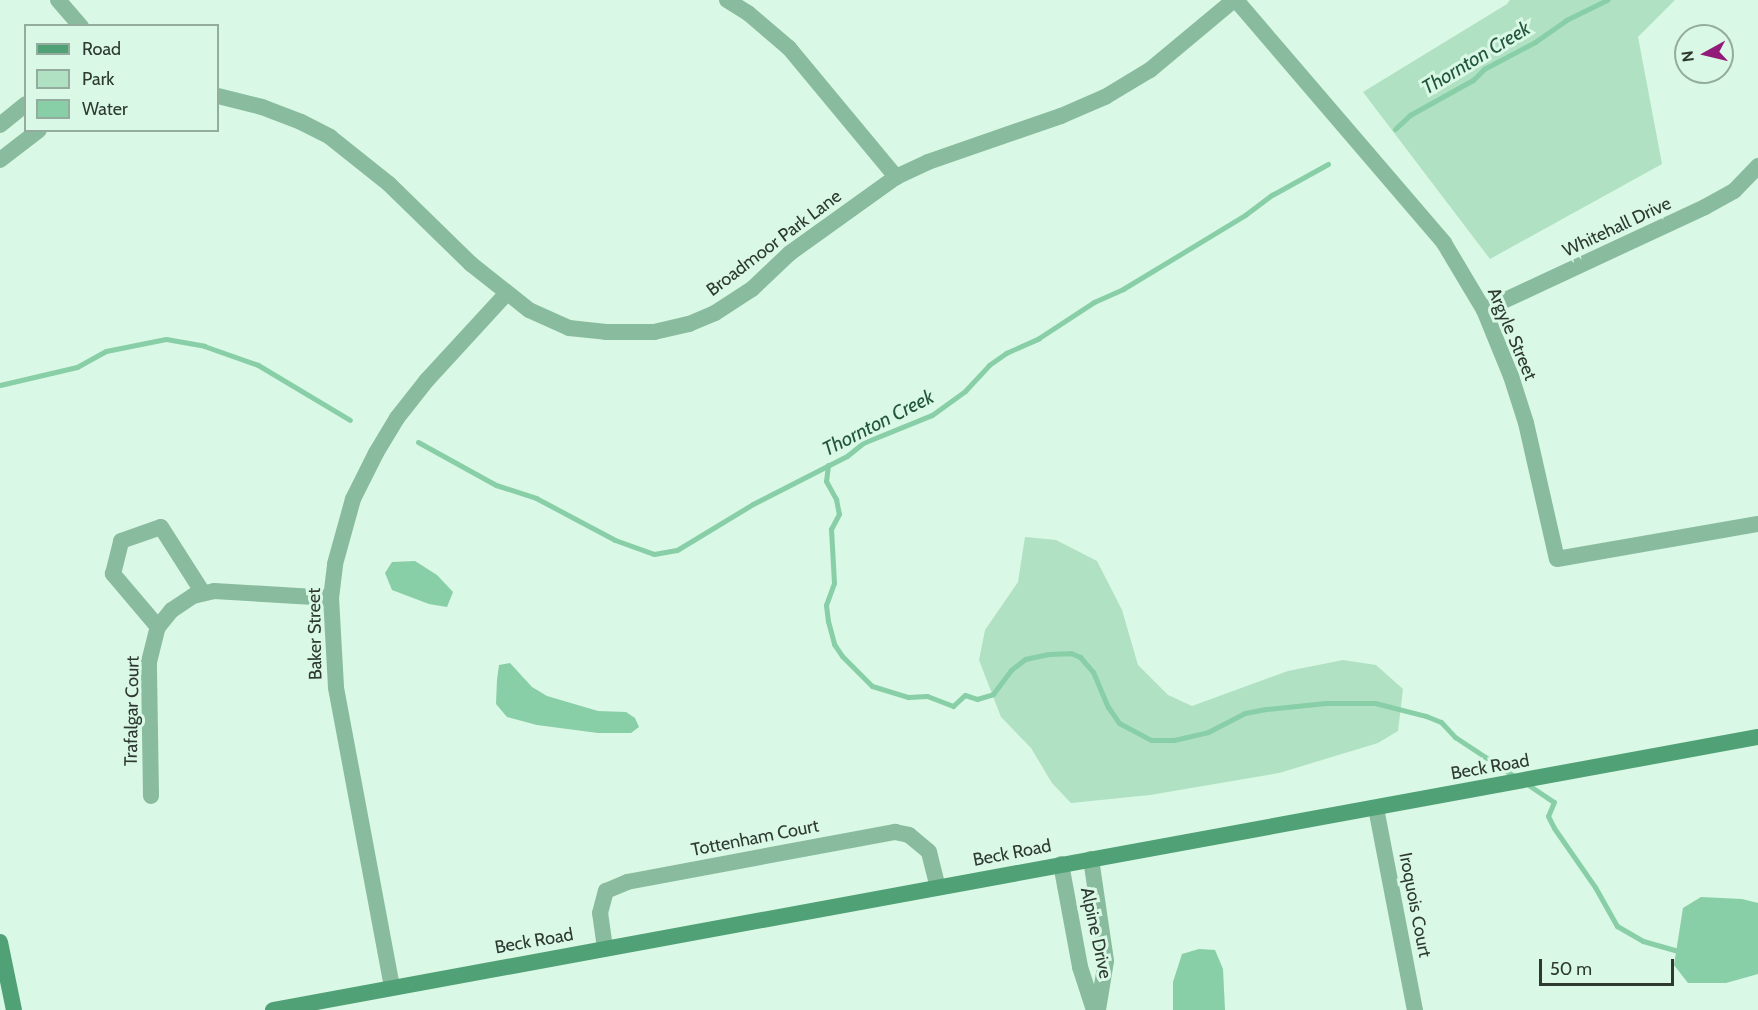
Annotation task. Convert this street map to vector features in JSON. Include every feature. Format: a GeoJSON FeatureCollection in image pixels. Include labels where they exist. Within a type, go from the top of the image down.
{"type":"FeatureCollection","features":[{"type":"Feature","properties":{"kind":"main road","name":"Beck Road"},"geometry":{"type":"LineString","coordinates":[[273,1010],[1758,737]]}},
{"type":"Feature","properties":{"kind":"main road"},"geometry":{"type":"LineString","coordinates":[[0,942],[14,1010]]}},
{"type":"Feature","properties":{"kind":"street"},"geometry":{"type":"LineString","coordinates":[[58,0],[79,24]]}},
{"type":"Feature","properties":{"kind":"street"},"geometry":{"type":"LineString","coordinates":[[727,0],[748,13],[789,48],[896,177]]}},
{"type":"Feature","properties":{"kind":"street","name":"Broadmoor Park Lane"},"geometry":{"type":"LineString","coordinates":[[219,96],[272,111],[330,138],[389,184],[471,264],[529,310],[569,328],[606,332],[654,332],[688,324],[715,313],[752,289],[790,253],[896,177],[928,162],[1061,116],[1105,97],[1150,70],[1235,0]]}},
{"type":"Feature","properties":{"kind":"street","name":"Argyle Street"},"geometry":{"type":"LineString","coordinates":[[1235,0],[1444,243],[1484,310],[1511,376],[1526,423],[1557,559],[1758,524]]}},
{"type":"Feature","properties":{"kind":"street"},"geometry":{"type":"LineString","coordinates":[[0,125],[24,106]]}},
{"type":"Feature","properties":{"kind":"street"},"geometry":{"type":"LineString","coordinates":[[0,160],[36,132]]}},
{"type":"Feature","properties":{"kind":"street","name":"Whitehall Drive"},"geometry":{"type":"LineString","coordinates":[[1484,310],[1706,207],[1734,191],[1758,166]]}},
{"type":"Feature","properties":{"kind":"street","name":"Baker Street"},"geometry":{"type":"LineString","coordinates":[[392,987],[336,687],[331,598],[335,564],[353,500],[376,453],[397,418],[427,380],[507,294]]}},
{"type":"Feature","properties":{"kind":"street"},"geometry":{"type":"LineString","coordinates":[[158,627],[113,574],[121,541],[161,527],[203,594]]}},
{"type":"Feature","properties":{"kind":"street","name":"Trafalgar Court"},"geometry":{"type":"LineString","coordinates":[[151,796],[149,662],[158,627],[172,610],[193,596],[214,591],[331,598]]}},
{"type":"Feature","properties":{"kind":"street","name":"Iroquois Court"},"geometry":{"type":"LineString","coordinates":[[1376,807],[1415,1010]]}},
{"type":"Feature","properties":{"kind":"street","name":"Tottenham Court"},"geometry":{"type":"LineString","coordinates":[[604,948],[600,913],[606,891],[627,882],[883,834],[895,832],[909,836],[929,852],[938,887]]}},
{"type":"Feature","properties":{"kind":"street"},"geometry":{"type":"LineString","coordinates":[[1091,859],[1106,962],[1096,1010]]}},
{"type":"Feature","properties":{"kind":"street","name":"Alpine Drive"},"geometry":{"type":"LineString","coordinates":[[1061,864],[1080,966],[1096,1010]]}},
{"type":"Feature","properties":{"kind":"green space"},"geometry":{"type":"Polygon","coordinates":[[[1510,0],[1675,0],[1638,37],[1662,164],[1490,259],[1363,92],[1510,0]]]}},
{"type":"Feature","properties":{"kind":"green space"},"geometry":{"type":"Polygon","coordinates":[[[1025,537],[1056,540],[1097,561],[1122,610],[1138,665],[1168,695],[1192,706],[1288,671],[1343,660],[1376,665],[1403,689],[1398,731],[1378,743],[1279,773],[1150,795],[1071,803],[1052,783],[1031,748],[1001,717],[979,660],[985,630],[1018,582],[1025,537]]]}},
{"type":"Feature","properties":{"kind":"water"},"geometry":{"type":"Polygon","coordinates":[[[415,561],[437,575],[453,592],[447,607],[429,604],[392,590],[385,573],[392,562],[415,561]]]}},
{"type":"Feature","properties":{"kind":"water"},"geometry":{"type":"Polygon","coordinates":[[[510,663],[532,687],[547,696],[598,711],[626,712],[635,718],[639,727],[631,733],[598,733],[537,725],[507,717],[496,704],[497,680],[499,665],[510,663]]]}},
{"type":"Feature","properties":{"kind":"water"},"geometry":{"type":"Polygon","coordinates":[[[1701,897],[1742,899],[1758,903],[1758,974],[1726,983],[1688,983],[1674,965],[1683,908],[1701,897]]]}},
{"type":"Feature","properties":{"kind":"water"},"geometry":{"type":"Polygon","coordinates":[[[1199,949],[1215,950],[1223,969],[1225,1010],[1173,1010],[1173,982],[1182,954],[1199,949]]]}},
{"type":"Feature","properties":{"kind":"waterway","name":"Thornton Creek"},"geometry":{"type":"LineString","coordinates":[[1395,129],[1410,115],[1473,80],[1484,69],[1535,42],[1566,20],[1607,0]]}},
{"type":"Feature","properties":{"kind":"waterway","name":"Thornton Creek"},"geometry":{"type":"LineString","coordinates":[[418,442],[496,485],[536,498],[615,540],[654,554],[677,550],[753,504],[847,456],[863,443],[932,415],[965,391],[989,365],[1006,353],[1039,338],[1094,302],[1123,289],[1245,215],[1272,195],[1328,164]]}},
{"type":"Feature","properties":{"kind":"waterway","name":"Thornton Creek"},"geometry":{"type":"LineString","coordinates":[[0,385],[77,367],[106,351],[166,339],[204,346],[258,365],[350,420]]}},
{"type":"Feature","properties":{"kind":"waterway"},"geometry":{"type":"LineString","coordinates":[[828,465],[826,481],[836,499],[839,514],[831,529],[834,583],[826,605],[828,621],[834,644],[842,656],[872,686],[908,697],[927,696],[953,706],[965,695],[977,699],[993,694],[1011,670],[1025,659],[1048,654],[1071,653],[1080,657],[1093,672],[1108,707],[1119,723],[1151,740],[1174,740],[1208,732],[1245,713],[1266,709],[1326,703],[1375,703],[1441,722],[1455,737],[1517,778]]}},
{"type":"Feature","properties":{"kind":"waterway"},"geometry":{"type":"LineString","coordinates":[[1527,784],[1554,802],[1548,816],[1554,828],[1595,887],[1617,926],[1643,941],[1681,952]]}}]}
